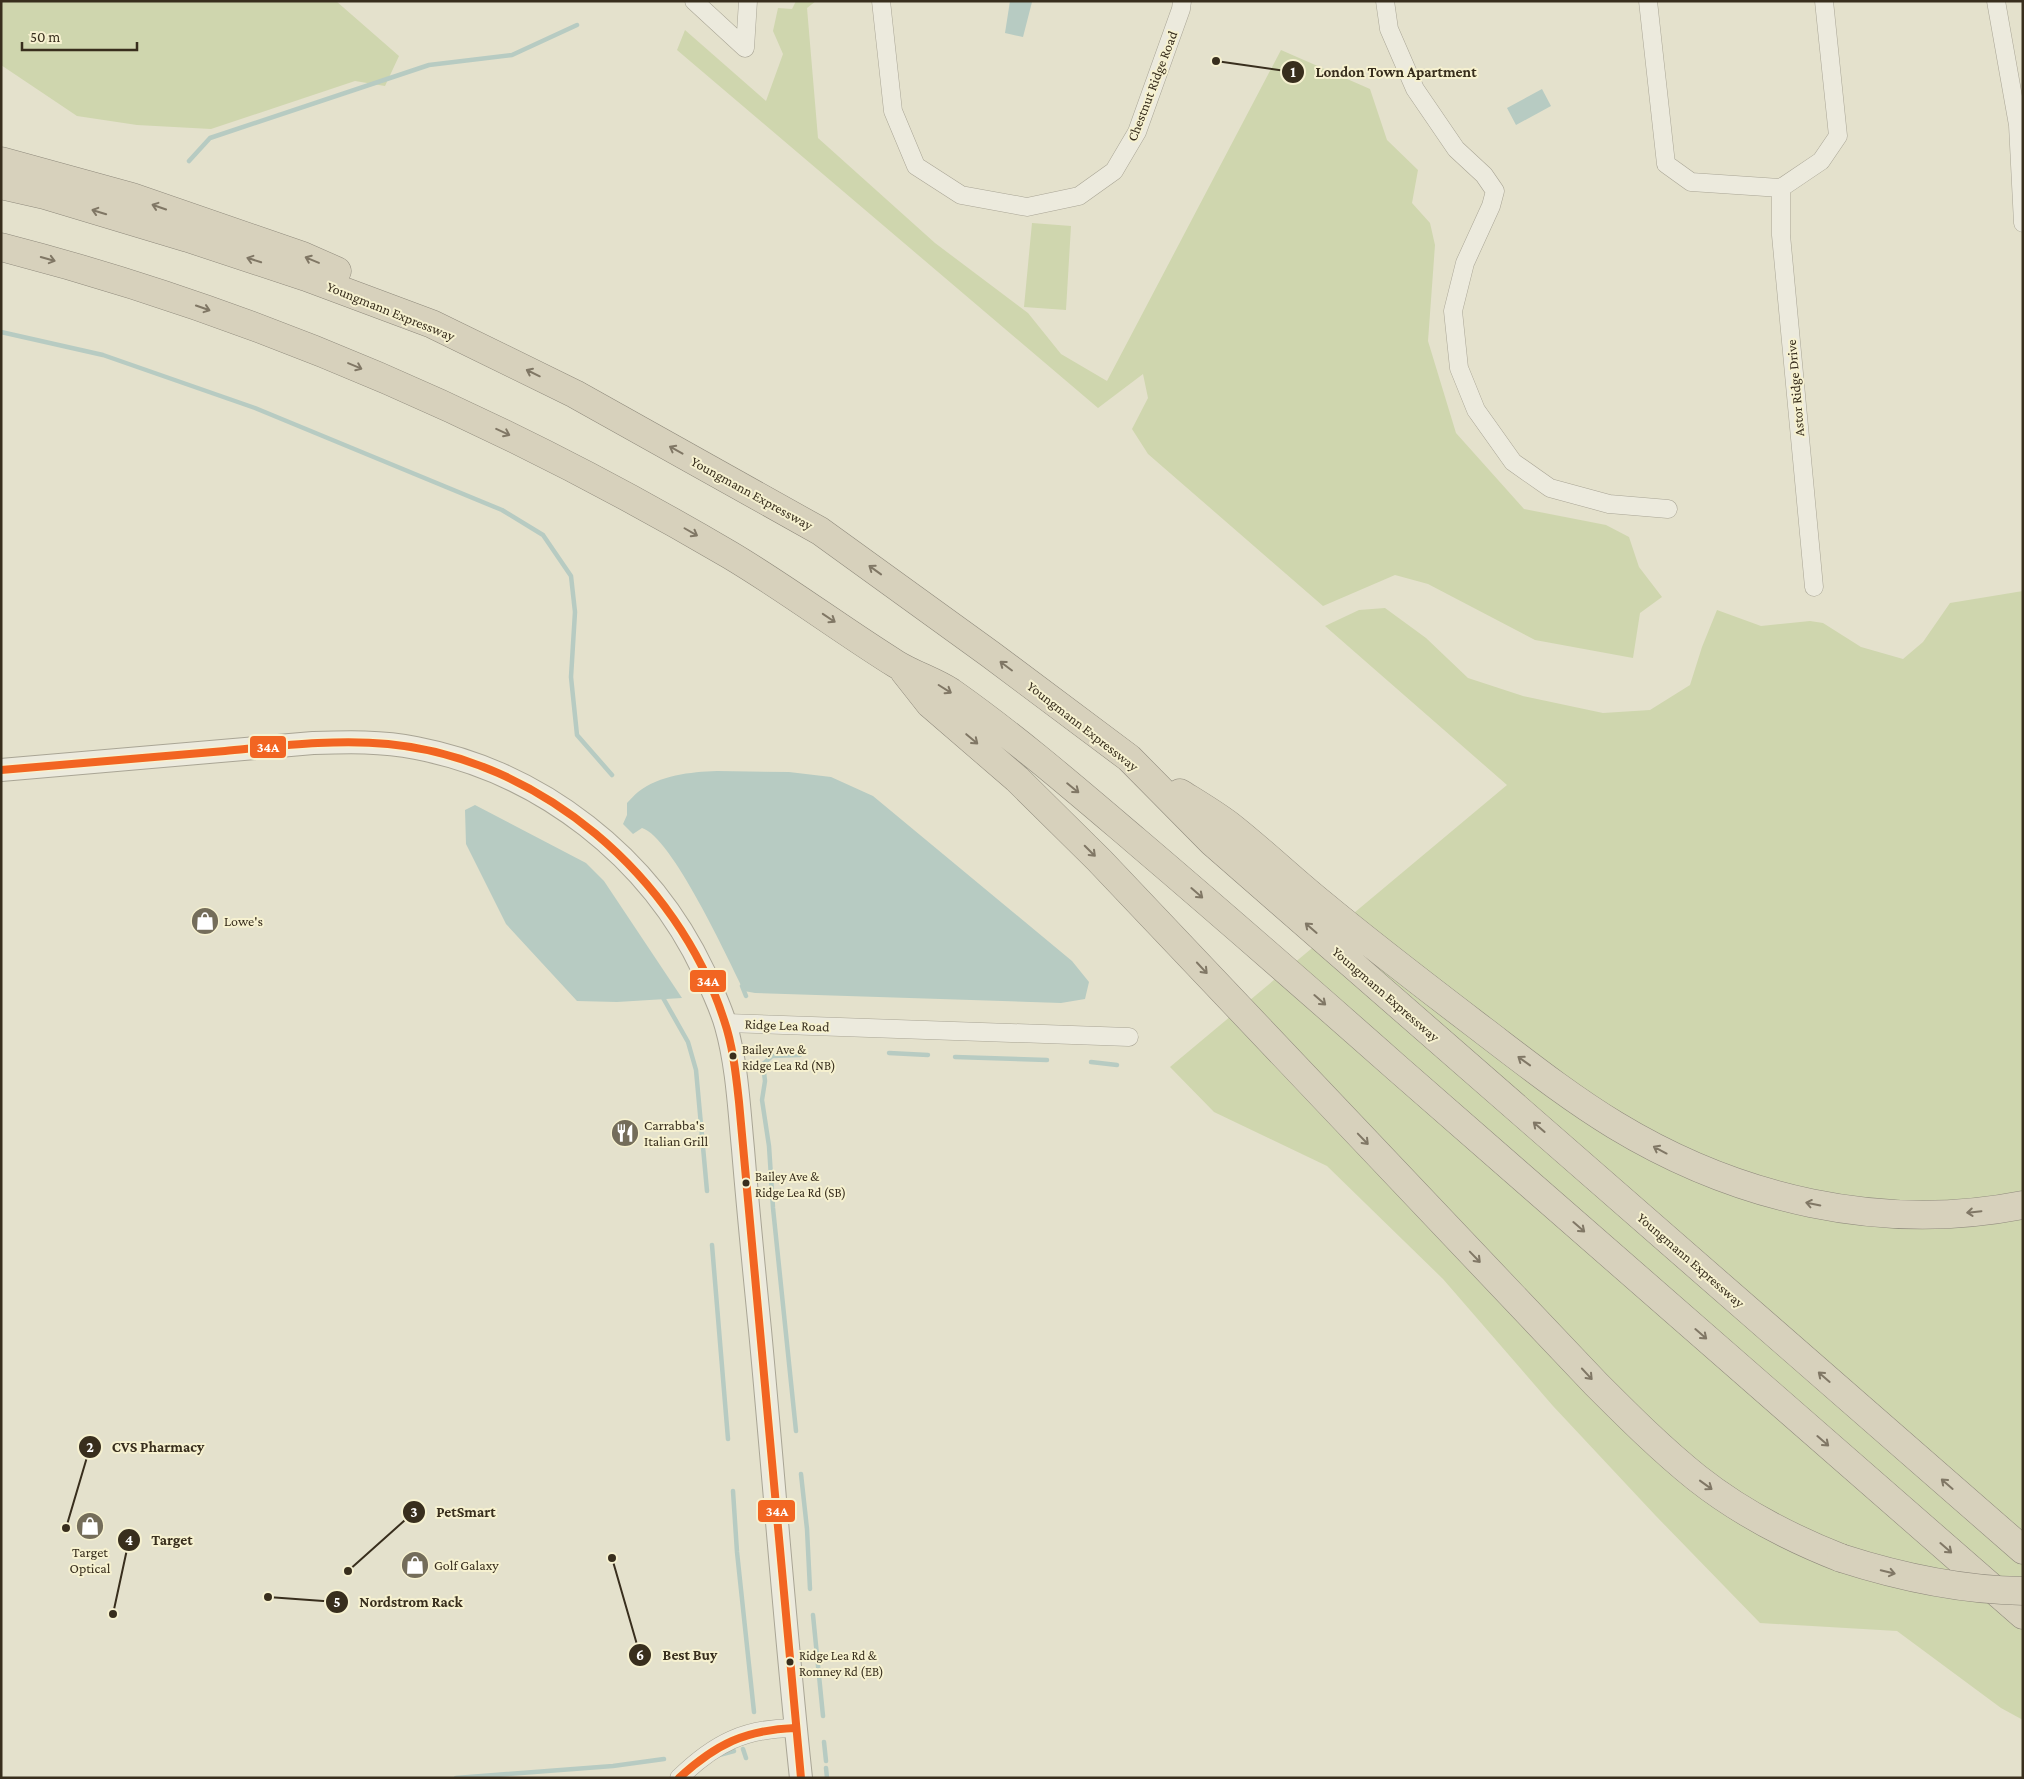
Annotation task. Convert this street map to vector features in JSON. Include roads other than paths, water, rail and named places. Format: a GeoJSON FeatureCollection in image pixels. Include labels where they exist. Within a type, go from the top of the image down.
{"type":"FeatureCollection","features":[{"type":"Feature","properties":{"kind":"highway"},"geometry":{"type":"LineString","coordinates":[[1,161],[132,197],[303,256],[388,292],[432,324]]}},
{"type":"Feature","properties":{"kind":"highway","name":"Youngmann Expressway"},"geometry":{"type":"LineString","coordinates":[[1,185],[188,238],[306,277],[432,324],[575,394],[820,531],[990,654],[1129,758],[1212,842],[2023,1550]]}},
{"type":"Feature","properties":{"kind":"highway"},"geometry":{"type":"LineString","coordinates":[[1,246],[134,285],[241,321],[402,386],[506,434],[607,486],[734,557],[901,668],[943,687],[1093,804],[1239,928],[2023,1615]]}},
{"type":"Feature","properties":{"kind":"highway"},"geometry":{"type":"LineString","coordinates":[[901,668],[930,704],[1017,779],[1099,860],[1596,1384],[1656,1444],[1698,1479],[1746,1512],[1797,1539],[1841,1558],[1875,1569],[1929,1581],[1983,1589],[2023,1591]]}},
{"type":"Feature","properties":{"kind":"highway"},"geometry":{"type":"LineString","coordinates":[[1129,758],[1229,825],[1357,933],[1510,1051],[1614,1124],[1688,1165],[1767,1193],[1849,1210],[1932,1215],[1988,1211],[2023,1205]]}},
{"type":"Feature","properties":{"kind":"street"},"geometry":{"type":"LineString","coordinates":[[694,1],[745,48],[748,1]]}},
{"type":"Feature","properties":{"kind":"street","name":"Chestnut Ridge Road"},"geometry":{"type":"LineString","coordinates":[[881,1],[893,111],[916,166],[961,194],[1027,208],[1079,196],[1114,172],[1137,132],[1181,9],[1182,1]]}},
{"type":"Feature","properties":{"kind":"street"},"geometry":{"type":"LineString","coordinates":[[1385,1],[1390,28],[1415,89],[1456,149],[1484,175],[1495,191],[1491,206],[1465,263],[1453,311],[1459,368],[1476,410],[1513,462],[1550,488],[1609,504],[1668,509]]}},
{"type":"Feature","properties":{"kind":"street"},"geometry":{"type":"LineString","coordinates":[[1648,1],[1666,164],[1691,182],[1781,188],[1821,161],[1838,136],[1824,1]]}},
{"type":"Feature","properties":{"kind":"street"},"geometry":{"type":"LineString","coordinates":[[1996,1],[2018,125],[2023,223]]}},
{"type":"Feature","properties":{"kind":"street","name":"Astor Ridge Drive"},"geometry":{"type":"LineString","coordinates":[[1781,188],[1781,234],[1814,587]]}},
{"type":"Feature","properties":{"kind":"street","name":"Ridge Lea Road"},"geometry":{"type":"LineString","coordinates":[[1,770],[212,750],[346,741],[418,748],[492,771],[548,799],[584,824],[618,852],[645,881],[677,923],[693,949],[726,1023],[1129,1037]]}},
{"type":"Feature","properties":{"kind":"street"},"geometry":{"type":"LineString","coordinates":[[726,1023],[732,1051],[737,1092],[801,1778]]}},
{"type":"Feature","properties":{"kind":"street"},"geometry":{"type":"LineString","coordinates":[[679,1778],[718,1746],[762,1729],[795,1728]]}},
{"type":"Feature","properties":{"kind":"waterway"},"geometry":{"type":"LineString","coordinates":[[189,161],[210,138],[429,65],[512,55],[577,25]]}},
{"type":"Feature","properties":{"kind":"waterway"},"geometry":{"type":"LineString","coordinates":[[1,332],[103,355],[255,408],[502,510],[543,535],[571,576],[575,612],[571,677],[577,735],[612,775]]}},
{"type":"Feature","properties":{"kind":"waterway"},"geometry":{"type":"LineString","coordinates":[[742,986],[746,996]]}},
{"type":"Feature","properties":{"kind":"waterway"},"geometry":{"type":"LineString","coordinates":[[662,996],[688,1042],[696,1070],[707,1191]]}},
{"type":"Feature","properties":{"kind":"waterway"},"geometry":{"type":"LineString","coordinates":[[889,1053],[928,1055]]}},
{"type":"Feature","properties":{"kind":"waterway"},"geometry":{"type":"LineString","coordinates":[[796,1431],[773,1208],[769,1146],[762,1100],[765,1081],[763,1064],[772,1056],[800,1055]]}},
{"type":"Feature","properties":{"kind":"waterway"},"geometry":{"type":"LineString","coordinates":[[955,1057],[1047,1060]]}},
{"type":"Feature","properties":{"kind":"waterway"},"geometry":{"type":"LineString","coordinates":[[1091,1062],[1117,1065]]}},
{"type":"Feature","properties":{"kind":"waterway"},"geometry":{"type":"LineString","coordinates":[[712,1245],[728,1439]]}},
{"type":"Feature","properties":{"kind":"waterway"},"geometry":{"type":"LineString","coordinates":[[801,1474],[807,1529],[810,1589]]}},
{"type":"Feature","properties":{"kind":"waterway"},"geometry":{"type":"LineString","coordinates":[[733,1491],[737,1552],[754,1712]]}},
{"type":"Feature","properties":{"kind":"waterway"},"geometry":{"type":"LineString","coordinates":[[813,1615],[823,1716]]}},
{"type":"Feature","properties":{"kind":"waterway"},"geometry":{"type":"LineString","coordinates":[[824,1742],[826,1761]]}},
{"type":"Feature","properties":{"kind":"waterway"},"geometry":{"type":"LineString","coordinates":[[743,1749],[746,1758]]}},
{"type":"Feature","properties":{"kind":"waterway"},"geometry":{"type":"LineString","coordinates":[[719,1755],[734,1751]]}},
{"type":"Feature","properties":{"kind":"waterway"},"geometry":{"type":"LineString","coordinates":[[456,1778],[613,1766],[664,1759]]}},
{"type":"Feature","properties":{"kind":"waterway"},"geometry":{"type":"LineString","coordinates":[[826,1768],[827,1778]]}},
{"type":"Feature","properties":{"kind":"place","name":"London Town Apartment"},"geometry":{"type":"Point","coordinates":[1216,61]}},
{"type":"Feature","properties":{"kind":"place","name":"Lowe's"},"geometry":{"type":"Point","coordinates":[205,921]}},
{"type":"Feature","properties":{"kind":"place","name":"Bailey Ave & Ridge Lea Rd (NB)"},"geometry":{"type":"Point","coordinates":[733,1056]}},
{"type":"Feature","properties":{"kind":"place","name":"Carrabba's Italian Grill"},"geometry":{"type":"Point","coordinates":[625,1133]}},
{"type":"Feature","properties":{"kind":"place","name":"Bailey Ave & Ridge Lea Rd (SB)"},"geometry":{"type":"Point","coordinates":[746,1183]}},
{"type":"Feature","properties":{"kind":"place","name":"Target Optical"},"geometry":{"type":"Point","coordinates":[90,1526]}},
{"type":"Feature","properties":{"kind":"place","name":"CVS Pharmacy"},"geometry":{"type":"Point","coordinates":[66,1528]}},
{"type":"Feature","properties":{"kind":"place","name":"Best Buy"},"geometry":{"type":"Point","coordinates":[612,1558]}},
{"type":"Feature","properties":{"kind":"place","name":"Golf Galaxy"},"geometry":{"type":"Point","coordinates":[415,1565]}},
{"type":"Feature","properties":{"kind":"place","name":"PetSmart"},"geometry":{"type":"Point","coordinates":[348,1571]}},
{"type":"Feature","properties":{"kind":"place","name":"Nordstrom Rack"},"geometry":{"type":"Point","coordinates":[268,1597]}},
{"type":"Feature","properties":{"kind":"place","name":"Target"},"geometry":{"type":"Point","coordinates":[113,1614]}},
{"type":"Feature","properties":{"kind":"place","name":"Ridge Lea Rd & Romney Rd (EB)"},"geometry":{"type":"Point","coordinates":[790,1662]}}]}
